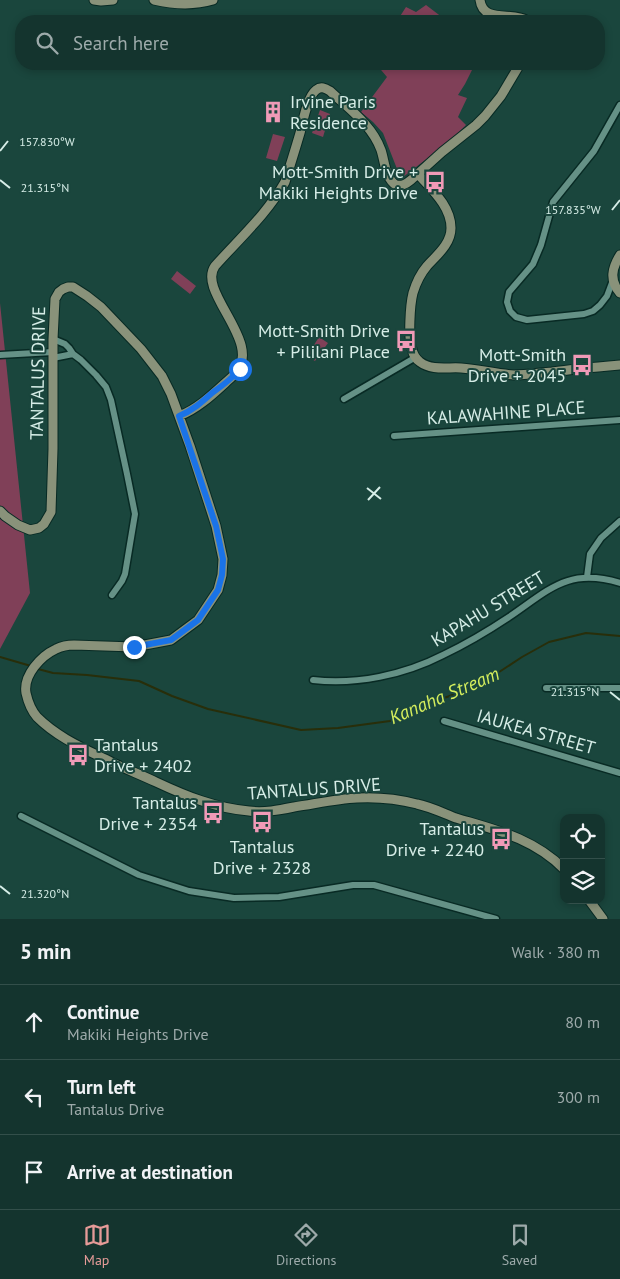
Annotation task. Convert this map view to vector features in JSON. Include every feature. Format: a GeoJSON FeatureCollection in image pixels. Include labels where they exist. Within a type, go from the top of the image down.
{"type":"FeatureCollection","features":[{"type":"Feature","properties":{"kind":"street"},"geometry":{"type":"LineString","coordinates":[[94,0],[113,0]]}},
{"type":"Feature","properties":{"kind":"street"},"geometry":{"type":"LineString","coordinates":[[154,0],[184,5],[213,0]]}},
{"type":"Feature","properties":{"kind":"street"},"geometry":{"type":"LineString","coordinates":[[480,0],[484,10],[491,15]]}},
{"type":"Feature","properties":{"kind":"street"},"geometry":{"type":"LineString","coordinates":[[179,416],[197,406],[240,369],[242,354],[240,342],[217,295],[212,272],[215,266],[269,206],[280,191],[289,169],[308,105],[316,90],[325,88],[330,91],[360,118],[371,131],[380,149],[387,174],[396,185],[406,184],[476,125],[504,91],[516,70]]}},
{"type":"Feature","properties":{"kind":"street"},"geometry":{"type":"LineString","coordinates":[[620,105],[594,151],[553,202],[541,245],[533,264],[509,292],[507,302],[510,311],[516,317],[527,320],[584,314],[593,311],[607,296],[613,280],[613,268],[620,255]]}},
{"type":"Feature","properties":{"kind":"street"},"geometry":{"type":"LineString","coordinates":[[418,174],[435,192],[443,205],[450,219],[451,229],[445,246],[427,266],[414,290],[410,314],[410,340],[416,357],[422,363],[430,367],[473,369],[512,375],[620,365]]}},
{"type":"Feature","properties":{"kind":"street"},"geometry":{"type":"LineString","coordinates":[[613,280],[620,293]]}},
{"type":"Feature","properties":{"kind":"street","name":"TANTALUS DRIVE"},"geometry":{"type":"LineString","coordinates":[[0,510],[18,525],[30,530],[39,528],[44,524],[51,512],[55,299],[63,289],[73,287],[101,307],[152,362],[162,376],[179,416],[216,526],[223,559],[222,575],[218,590],[198,620],[171,640],[134,647],[74,645],[54,650],[48,654],[34,668],[26,680],[25,688],[29,704],[36,716],[52,730],[75,744],[165,787],[208,804],[237,810],[261,812],[356,798],[380,798],[406,802],[517,837],[538,848],[560,866]]}},
{"type":"Feature","properties":{"kind":"street"},"geometry":{"type":"LineString","coordinates":[[53,339],[70,348],[73,354],[106,387],[111,400],[135,514],[125,574],[122,582],[112,595]]}},
{"type":"Feature","properties":{"kind":"street"},"geometry":{"type":"LineString","coordinates":[[0,355],[73,354]]}},
{"type":"Feature","properties":{"kind":"street"},"geometry":{"type":"LineString","coordinates":[[344,399],[416,357]]}},
{"type":"Feature","properties":{"kind":"street","name":"KALAWAHINE PLACE"},"geometry":{"type":"LineString","coordinates":[[394,436],[620,420]]}},
{"type":"Feature","properties":{"kind":"street"},"geometry":{"type":"LineString","coordinates":[[587,577],[590,554],[601,538],[620,521]]}},
{"type":"Feature","properties":{"kind":"street","name":"KAPAHU STREET"},"geometry":{"type":"LineString","coordinates":[[313,680],[330,681],[370,678],[403,671],[428,663],[488,631],[554,586],[568,580],[587,577],[620,582]]}},
{"type":"Feature","properties":{"kind":"street"},"geometry":{"type":"LineString","coordinates":[[546,688],[620,688]]}},
{"type":"Feature","properties":{"kind":"street","name":"IAUKEA STREET"},"geometry":{"type":"LineString","coordinates":[[444,721],[620,772]]}},
{"type":"Feature","properties":{"kind":"street"},"geometry":{"type":"LineString","coordinates":[[21,816],[138,875],[189,890],[234,898],[279,898],[353,886],[374,885],[496,919]]}},
{"type":"Feature","properties":{"kind":"street"},"geometry":{"type":"LineString","coordinates":[[592,904],[603,919]]}},
{"type":"Feature","properties":{"kind":"shaded area"},"geometry":{"type":"Polygon","coordinates":[[[426,5],[439,15],[401,15],[406,7],[416,12],[426,5]]]}},
{"type":"Feature","properties":{"kind":"shaded area"},"geometry":{"type":"Polygon","coordinates":[[[381,70],[472,70],[458,95],[467,98],[458,117],[466,125],[450,141],[403,177],[399,174],[383,133],[361,112],[387,77],[381,70]]]}},
{"type":"Feature","properties":{"kind":"shaded area"},"geometry":{"type":"Polygon","coordinates":[[[320,110],[330,114],[323,137],[312,133],[320,110]]]}},
{"type":"Feature","properties":{"kind":"shaded area"},"geometry":{"type":"Polygon","coordinates":[[[273,134],[285,137],[277,161],[266,158],[273,134]]]}},
{"type":"Feature","properties":{"kind":"shaded area"},"geometry":{"type":"Polygon","coordinates":[[[177,271],[196,286],[190,294],[171,279],[177,271]]]}},
{"type":"Feature","properties":{"kind":"shaded area"},"geometry":{"type":"Polygon","coordinates":[[[0,303],[30,593],[0,649],[0,303]]]}},
{"type":"Feature","properties":{"kind":"shaded area"},"geometry":{"type":"Polygon","coordinates":[[[319,337],[328,343],[315,361],[307,356],[319,337]]]}},
{"type":"Feature","properties":{"kind":"waterway","name":"Kanaha Stream"},"geometry":{"type":"LineString","coordinates":[[38,669],[53,673],[139,681],[208,709],[301,730],[338,728],[390,721],[490,678],[549,642],[586,633],[620,636]]}},
{"type":"Feature","properties":{"kind":"waterway","name":"Kanaha Stream"},"geometry":{"type":"LineString","coordinates":[[0,657],[31,666]]}},
{"type":"Feature","properties":{"kind":"place","name":"Irvine Paris Residence"},"geometry":{"type":"Point","coordinates":[273,112]}},
{"type":"Feature","properties":{"kind":"place","name":"Mott-Smith Drive + Makiki Heights Drive"},"geometry":{"type":"Point","coordinates":[435,182]}},
{"type":"Feature","properties":{"kind":"place","name":"Mott-Smith Drive + Pililani Place"},"geometry":{"type":"Point","coordinates":[406,341]}},
{"type":"Feature","properties":{"kind":"place","name":"Mott-Smith Drive + 2045"},"geometry":{"type":"Point","coordinates":[582,365]}},
{"type":"Feature","properties":{"kind":"place","name":"Tantalus Drive + 2402"},"geometry":{"type":"Point","coordinates":[78,755]}},
{"type":"Feature","properties":{"kind":"place","name":"Tantalus Drive + 2354"},"geometry":{"type":"Point","coordinates":[213,813]}},
{"type":"Feature","properties":{"kind":"place","name":"Tantalus Drive + 2328"},"geometry":{"type":"Point","coordinates":[262,822]}},
{"type":"Feature","properties":{"kind":"place","name":"Tantalus Drive + 2240"},"geometry":{"type":"Point","coordinates":[501,839]}},
{"type":"Feature","properties":{"kind":"route"},"geometry":{"type":"LineString","coordinates":[[134,647],[171,640],[198,620],[218,590],[222,575],[223,559],[216,526],[179,416],[197,406],[240,369]]}}]}
